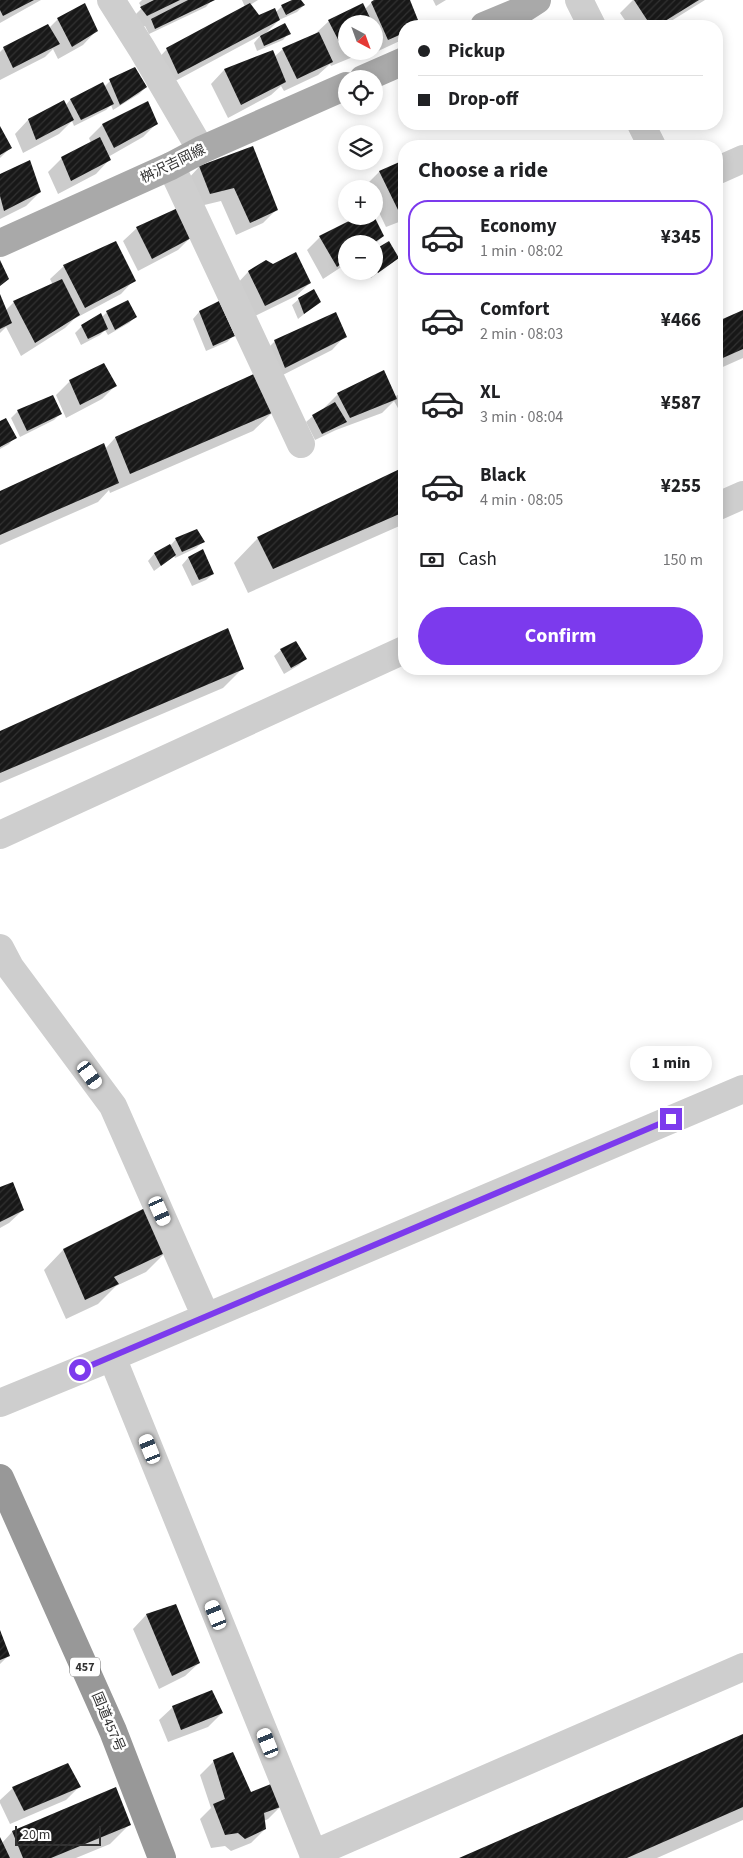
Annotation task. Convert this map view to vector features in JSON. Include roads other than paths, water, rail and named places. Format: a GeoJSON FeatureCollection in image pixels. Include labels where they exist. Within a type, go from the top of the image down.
{"type":"FeatureCollection","features":[{"type":"Feature","properties":{"kind":"highway","name":"国道457号"},"geometry":{"type":"LineString","coordinates":[[0,1478],[113,1731],[162,1858]]}},
{"type":"Feature","properties":{"kind":"main road"},"geometry":{"type":"LineString","coordinates":[[498,20],[520,11],[537,0]]}},
{"type":"Feature","properties":{"kind":"main road"},"geometry":{"type":"LineString","coordinates":[[383,70],[398,64]]}},
{"type":"Feature","properties":{"kind":"main road","name":"桝沢吉岡線"},"geometry":{"type":"LineString","coordinates":[[0,243],[171,166],[201,150],[338,90]]}},
{"type":"Feature","properties":{"kind":"street"},"geometry":{"type":"LineString","coordinates":[[111,0],[201,150]]}},
{"type":"Feature","properties":{"kind":"street"},"geometry":{"type":"LineString","coordinates":[[579,0],[589,20]]}},
{"type":"Feature","properties":{"kind":"street"},"geometry":{"type":"LineString","coordinates":[[723,168],[743,160]]}},
{"type":"Feature","properties":{"kind":"street"},"geometry":{"type":"LineString","coordinates":[[171,166],[301,444]]}},
{"type":"Feature","properties":{"kind":"street"},"geometry":{"type":"LineString","coordinates":[[723,504],[743,495]]}},
{"type":"Feature","properties":{"kind":"street"},"geometry":{"type":"LineString","coordinates":[[0,836],[398,653]]}},
{"type":"Feature","properties":{"kind":"street"},"geometry":{"type":"LineString","coordinates":[[0,948],[10,967],[113,1106],[206,1317]]}},
{"type":"Feature","properties":{"kind":"street"},"geometry":{"type":"LineString","coordinates":[[0,1402],[112,1357],[743,1089]]}},
{"type":"Feature","properties":{"kind":"street"},"geometry":{"type":"LineString","coordinates":[[112,1357],[314,1856],[743,1667]]}}]}
